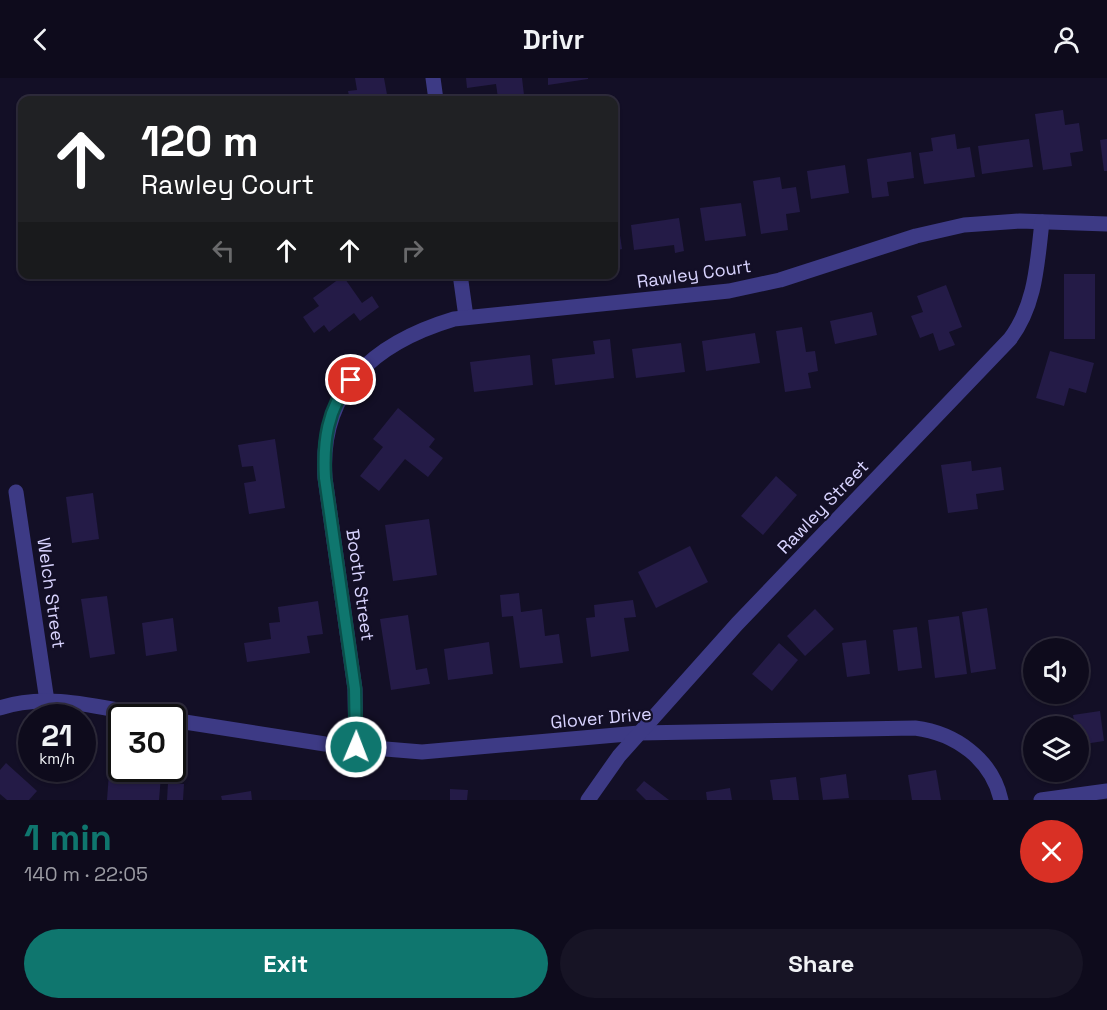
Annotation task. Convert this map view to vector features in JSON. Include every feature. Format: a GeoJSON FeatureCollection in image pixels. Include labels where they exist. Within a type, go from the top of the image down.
{"type":"FeatureCollection","features":[{"type":"Feature","properties":{"kind":"street"},"geometry":{"type":"LineString","coordinates":[[433,78],[435,96]]}},
{"type":"Feature","properties":{"kind":"street","name":"Rawley Court"},"geometry":{"type":"LineString","coordinates":[[327,429],[332,412],[345,387],[372,361],[400,342],[425,330],[466,317],[667,299],[729,291],[780,280],[939,230],[1003,222],[1107,224]]}},
{"type":"Feature","properties":{"kind":"street","name":"Rawley Street"},"geometry":{"type":"LineString","coordinates":[[588,800],[639,733],[736,624],[1010,339],[1023,319],[1031,299],[1042,222]]}},
{"type":"Feature","properties":{"kind":"street"},"geometry":{"type":"LineString","coordinates":[[461,279],[466,317]]}},
{"type":"Feature","properties":{"kind":"street","name":"Booth Street"},"geometry":{"type":"LineString","coordinates":[[327,429],[325,478],[355,682],[356,747]]}},
{"type":"Feature","properties":{"kind":"street","name":"Welch Street"},"geometry":{"type":"LineString","coordinates":[[16,492],[47,701]]}},
{"type":"Feature","properties":{"kind":"street"},"geometry":{"type":"LineString","coordinates":[[0,708],[19,702],[47,701],[108,710]]}},
{"type":"Feature","properties":{"kind":"street","name":"Glover Drive"},"geometry":{"type":"LineString","coordinates":[[186,722],[356,747],[442,751],[639,733],[925,729],[949,737],[977,756],[994,780],[1001,800]]}},
{"type":"Feature","properties":{"kind":"street"},"geometry":{"type":"LineString","coordinates":[[1041,800],[1107,791]]}},
{"type":"Feature","properties":{"kind":"building"},"geometry":{"type":"Polygon","coordinates":[[[355,78],[384,78],[387,96],[349,96],[348,91],[357,90],[355,78]]]}},
{"type":"Feature","properties":{"kind":"building"},"geometry":{"type":"Polygon","coordinates":[[[466,78],[522,78],[524,95],[498,96],[496,84],[467,88],[466,78]]]}},
{"type":"Feature","properties":{"kind":"building"},"geometry":{"type":"Polygon","coordinates":[[[548,78],[588,78],[588,79],[548,85],[548,78]]]}},
{"type":"Feature","properties":{"kind":"building"},"geometry":{"type":"Polygon","coordinates":[[[1063,110],[1065,125],[1079,123],[1083,151],[1070,153],[1072,166],[1043,170],[1035,114],[1063,110]]]}},
{"type":"Feature","properties":{"kind":"building"},"geometry":{"type":"Polygon","coordinates":[[[955,134],[957,149],[970,147],[975,177],[924,184],[919,153],[933,151],[931,138],[955,134]]]}},
{"type":"Feature","properties":{"kind":"building"},"geometry":{"type":"Polygon","coordinates":[[[1029,139],[1033,167],[982,174],[978,146],[1029,139]]]}},
{"type":"Feature","properties":{"kind":"building"},"geometry":{"type":"Polygon","coordinates":[[[1107,139],[1107,171],[1104,171],[1100,140],[1107,139]]]}},
{"type":"Feature","properties":{"kind":"building"},"geometry":{"type":"Polygon","coordinates":[[[911,152],[914,178],[887,182],[889,196],[872,198],[867,159],[911,152]]]}},
{"type":"Feature","properties":{"kind":"building"},"geometry":{"type":"Polygon","coordinates":[[[845,165],[849,193],[811,199],[807,171],[845,165]]]}},
{"type":"Feature","properties":{"kind":"building"},"geometry":{"type":"Polygon","coordinates":[[[780,177],[782,189],[796,187],[800,212],[786,214],[788,230],[761,234],[753,181],[780,177]]]}},
{"type":"Feature","properties":{"kind":"building"},"geometry":{"type":"Polygon","coordinates":[[[741,203],[746,236],[705,241],[700,208],[741,203]]]}},
{"type":"Feature","properties":{"kind":"building"},"geometry":{"type":"Polygon","coordinates":[[[679,218],[684,251],[675,253],[674,245],[634,250],[631,225],[679,218]]]}},
{"type":"Feature","properties":{"kind":"building"},"geometry":{"type":"Polygon","coordinates":[[[618,222],[622,249],[618,250],[618,222]]]}},
{"type":"Feature","properties":{"kind":"building"},"geometry":{"type":"Polygon","coordinates":[[[1064,274],[1095,274],[1095,339],[1064,339],[1064,274]]]}},
{"type":"Feature","properties":{"kind":"building"},"geometry":{"type":"Polygon","coordinates":[[[339,279],[345,279],[362,303],[372,296],[379,307],[360,321],[354,313],[329,332],[324,325],[314,333],[303,317],[319,306],[313,298],[339,279]]]}},
{"type":"Feature","properties":{"kind":"building"},"geometry":{"type":"Polygon","coordinates":[[[946,285],[962,327],[949,332],[955,345],[939,351],[933,333],[920,338],[911,316],[923,312],[917,296],[946,285]]]}},
{"type":"Feature","properties":{"kind":"building"},"geometry":{"type":"Polygon","coordinates":[[[872,312],[877,335],[835,344],[830,321],[872,312]]]}},
{"type":"Feature","properties":{"kind":"building"},"geometry":{"type":"Polygon","coordinates":[[[802,327],[806,352],[815,351],[818,371],[808,373],[811,388],[785,392],[776,331],[802,327]]]}},
{"type":"Feature","properties":{"kind":"building"},"geometry":{"type":"Polygon","coordinates":[[[755,333],[760,363],[706,371],[702,341],[755,333]]]}},
{"type":"Feature","properties":{"kind":"building"},"geometry":{"type":"Polygon","coordinates":[[[610,339],[614,378],[555,385],[552,359],[595,354],[593,341],[610,339]]]}},
{"type":"Feature","properties":{"kind":"building"},"geometry":{"type":"Polygon","coordinates":[[[681,343],[685,372],[636,378],[632,349],[681,343]]]}},
{"type":"Feature","properties":{"kind":"building"},"geometry":{"type":"Polygon","coordinates":[[[1050,351],[1094,363],[1086,393],[1069,388],[1064,406],[1036,398],[1050,351]]]}},
{"type":"Feature","properties":{"kind":"building"},"geometry":{"type":"Polygon","coordinates":[[[530,355],[533,385],[474,392],[470,362],[530,355]]]}},
{"type":"Feature","properties":{"kind":"building"},"geometry":{"type":"Polygon","coordinates":[[[398,408],[435,439],[429,447],[443,458],[428,477],[405,459],[379,491],[360,476],[383,447],[373,439],[398,408]]]}},
{"type":"Feature","properties":{"kind":"building"},"geometry":{"type":"Polygon","coordinates":[[[275,439],[285,508],[249,514],[244,483],[256,481],[253,466],[242,467],[238,445],[275,439]]]}},
{"type":"Feature","properties":{"kind":"building"},"geometry":{"type":"Polygon","coordinates":[[[971,461],[972,471],[1001,467],[1004,490],[976,494],[978,509],[948,513],[941,465],[971,461]]]}},
{"type":"Feature","properties":{"kind":"building"},"geometry":{"type":"Polygon","coordinates":[[[776,476],[797,495],[763,535],[741,516],[776,476]]]}},
{"type":"Feature","properties":{"kind":"building"},"geometry":{"type":"Polygon","coordinates":[[[93,493],[99,539],[72,543],[66,497],[93,493]]]}},
{"type":"Feature","properties":{"kind":"building"},"geometry":{"type":"Polygon","coordinates":[[[429,519],[437,575],[393,581],[385,525],[429,519]]]}},
{"type":"Feature","properties":{"kind":"building"},"geometry":{"type":"Polygon","coordinates":[[[690,546],[708,582],[656,608],[638,572],[690,546]]]}},
{"type":"Feature","properties":{"kind":"building"},"geometry":{"type":"Polygon","coordinates":[[[519,593],[521,612],[542,609],[545,636],[559,634],[563,663],[520,668],[513,616],[502,617],[500,595],[519,593]]]}},
{"type":"Feature","properties":{"kind":"building"},"geometry":{"type":"Polygon","coordinates":[[[107,596],[115,654],[90,658],[81,599],[107,596]]]}},
{"type":"Feature","properties":{"kind":"building"},"geometry":{"type":"Polygon","coordinates":[[[633,600],[636,617],[624,618],[629,651],[591,657],[586,618],[595,617],[594,605],[633,600]]]}},
{"type":"Feature","properties":{"kind":"building"},"geometry":{"type":"Polygon","coordinates":[[[318,601],[323,634],[307,636],[310,653],[247,662],[244,643],[271,639],[269,623],[280,622],[278,607],[318,601]]]}},
{"type":"Feature","properties":{"kind":"building"},"geometry":{"type":"Polygon","coordinates":[[[987,608],[996,669],[971,673],[962,612],[987,608]]]}},
{"type":"Feature","properties":{"kind":"building"},"geometry":{"type":"Polygon","coordinates":[[[815,609],[834,629],[805,656],[787,636],[815,609]]]}},
{"type":"Feature","properties":{"kind":"building"},"geometry":{"type":"Polygon","coordinates":[[[408,615],[416,670],[427,668],[430,684],[391,690],[380,619],[408,615]]]}},
{"type":"Feature","properties":{"kind":"building"},"geometry":{"type":"Polygon","coordinates":[[[959,616],[967,674],[935,678],[928,620],[959,616]]]}},
{"type":"Feature","properties":{"kind":"building"},"geometry":{"type":"Polygon","coordinates":[[[173,618],[177,651],[146,656],[142,623],[173,618]]]}},
{"type":"Feature","properties":{"kind":"building"},"geometry":{"type":"Polygon","coordinates":[[[917,627],[922,668],[898,671],[893,630],[917,627]]]}},
{"type":"Feature","properties":{"kind":"building"},"geometry":{"type":"Polygon","coordinates":[[[866,640],[870,674],[847,677],[842,643],[866,640]]]}},
{"type":"Feature","properties":{"kind":"building"},"geometry":{"type":"Polygon","coordinates":[[[489,642],[493,674],[448,680],[444,649],[489,642]]]}},
{"type":"Feature","properties":{"kind":"building"},"geometry":{"type":"Polygon","coordinates":[[[779,643],[798,660],[772,691],[752,674],[779,643]]]}},
{"type":"Feature","properties":{"kind":"building"},"geometry":{"type":"Polygon","coordinates":[[[1100,711],[1104,741],[1089,743],[1089,716],[1073,715],[1100,711]]]}},
{"type":"Feature","properties":{"kind":"building"},"geometry":{"type":"Polygon","coordinates":[[[6,763],[18,774],[18,782],[27,782],[37,791],[29,800],[7,800],[0,794],[0,770],[6,763]]]}},
{"type":"Feature","properties":{"kind":"building"},"geometry":{"type":"Polygon","coordinates":[[[936,770],[941,800],[912,800],[908,775],[936,770]]]}},
{"type":"Feature","properties":{"kind":"building"},"geometry":{"type":"Polygon","coordinates":[[[846,774],[849,798],[823,800],[820,778],[846,774]]]}},
{"type":"Feature","properties":{"kind":"building"},"geometry":{"type":"Polygon","coordinates":[[[796,777],[799,800],[773,800],[770,780],[796,777]]]}},
{"type":"Feature","properties":{"kind":"building"},"geometry":{"type":"Polygon","coordinates":[[[644,781],[669,800],[646,800],[636,790],[644,781]]]}},
{"type":"Feature","properties":{"kind":"building"},"geometry":{"type":"Polygon","coordinates":[[[108,782],[160,782],[159,800],[107,800],[108,782]]]}},
{"type":"Feature","properties":{"kind":"building"},"geometry":{"type":"Polygon","coordinates":[[[168,783],[184,784],[183,800],[167,800],[168,783]]]}},
{"type":"Feature","properties":{"kind":"building"},"geometry":{"type":"Polygon","coordinates":[[[730,788],[732,800],[707,800],[706,792],[730,788]]]}},
{"type":"Feature","properties":{"kind":"building"},"geometry":{"type":"Polygon","coordinates":[[[450,789],[468,790],[467,800],[450,800],[450,789]]]}},
{"type":"Feature","properties":{"kind":"building"},"geometry":{"type":"Polygon","coordinates":[[[251,791],[252,800],[222,800],[221,796],[251,791]]]}},
{"type":"Feature","properties":{"kind":"route"},"geometry":{"type":"LineString","coordinates":[[351,380],[335,403],[327,429],[324,452],[325,478],[355,689],[356,747]]}}]}
